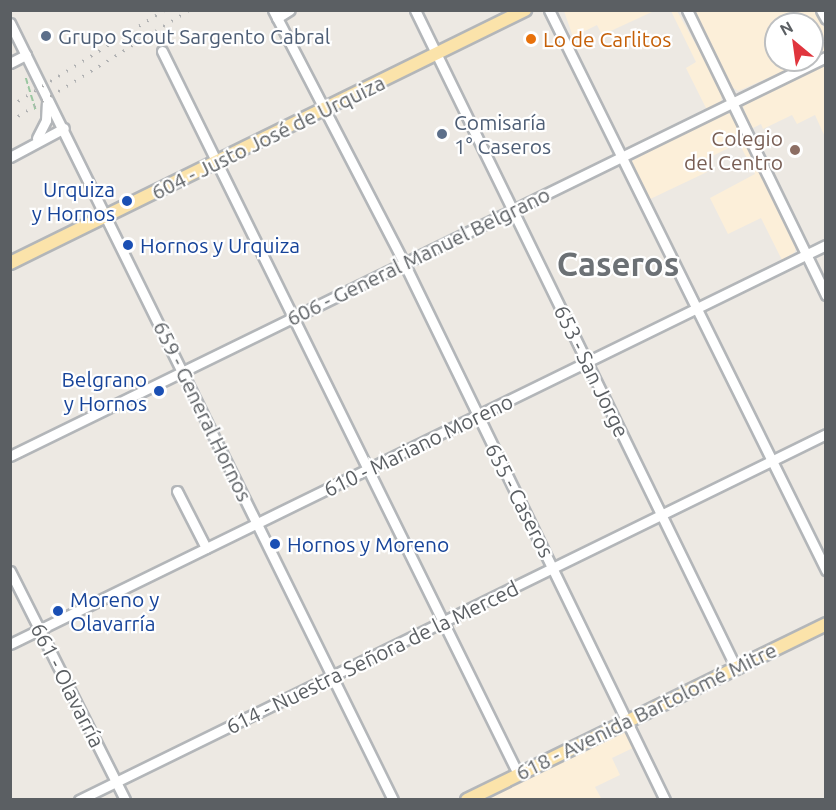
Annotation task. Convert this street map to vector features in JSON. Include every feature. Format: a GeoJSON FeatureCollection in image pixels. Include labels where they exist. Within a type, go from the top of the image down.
{"type":"FeatureCollection","features":[{"type":"Feature","properties":{"kind":"main road","name":"604 - Justo José de Urquiza"},"geometry":{"type":"LineString","coordinates":[[10,263],[525,10]]}},
{"type":"Feature","properties":{"kind":"main road","name":"618 - Avenida Bartolomé Mitre"},"geometry":{"type":"LineString","coordinates":[[467,800],[825,624]]}},
{"type":"Feature","properties":{"kind":"street"},"geometry":{"type":"LineString","coordinates":[[275,14],[290,10]]}},
{"type":"Feature","properties":{"kind":"street","name":"653 - San Jorge"},"geometry":{"type":"LineString","coordinates":[[415,10],[736,668]]}},
{"type":"Feature","properties":{"kind":"street"},"geometry":{"type":"LineString","coordinates":[[549,10],[825,570]]}},
{"type":"Feature","properties":{"kind":"street"},"geometry":{"type":"LineString","coordinates":[[687,10],[825,295]]}},
{"type":"Feature","properties":{"kind":"street"},"geometry":{"type":"LineString","coordinates":[[821,10],[825,19]]}},
{"type":"Feature","properties":{"kind":"street","name":"655 - Caseros"},"geometry":{"type":"LineString","coordinates":[[275,14],[404,263],[665,800]]}},
{"type":"Feature","properties":{"kind":"street","name":"659 - General Hornos"},"geometry":{"type":"LineString","coordinates":[[10,23],[18,59],[47,98],[109,216],[393,800]]}},
{"type":"Feature","properties":{"kind":"street"},"geometry":{"type":"LineString","coordinates":[[162,51],[518,774]]}},
{"type":"Feature","properties":{"kind":"street","name":"606 - General Manuel Belgrano"},"geometry":{"type":"LineString","coordinates":[[10,456],[825,57]]}},
{"type":"Feature","properties":{"kind":"street"},"geometry":{"type":"LineString","coordinates":[[33,143],[42,132],[47,98]]}},
{"type":"Feature","properties":{"kind":"street"},"geometry":{"type":"LineString","coordinates":[[10,157],[64,128]]}},
{"type":"Feature","properties":{"kind":"street","name":"610 - Mariano Moreno"},"geometry":{"type":"LineString","coordinates":[[10,644],[825,245]]}},
{"type":"Feature","properties":{"kind":"street","name":"614 - Nuestra Señora de la Merced"},"geometry":{"type":"LineString","coordinates":[[79,800],[825,434]]}},
{"type":"Feature","properties":{"kind":"street"},"geometry":{"type":"LineString","coordinates":[[177,491],[206,548]]}},
{"type":"Feature","properties":{"kind":"street","name":"661 - Olavarría"},"geometry":{"type":"LineString","coordinates":[[10,571],[125,800]]}},
{"type":"Feature","properties":{"kind":"path"},"geometry":{"type":"LineString","coordinates":[[18,59],[37,114]]}},
{"type":"Feature","properties":{"kind":"shaded area"},"geometry":{"type":"Polygon","coordinates":[[[564,10],[654,11],[602,35],[597,25],[573,37],[564,10]]]}},
{"type":"Feature","properties":{"kind":"shaded area"},"geometry":{"type":"Polygon","coordinates":[[[671,11],[677,11],[722,91],[721,102],[707,110],[686,68],[696,62],[671,11]]]}},
{"type":"Feature","properties":{"kind":"shaded area"},"geometry":{"type":"Polygon","coordinates":[[[695,11],[815,11],[764,12],[764,72],[782,72],[738,91],[732,87],[695,11]]]}},
{"type":"Feature","properties":{"kind":"shaded area"},"geometry":{"type":"Polygon","coordinates":[[[824,28],[825,30],[824,53],[824,28]]]}},
{"type":"Feature","properties":{"kind":"shaded area"},"geometry":{"type":"Polygon","coordinates":[[[824,62],[825,137],[815,115],[797,124],[792,115],[763,129],[761,124],[751,129],[742,103],[803,72],[824,72],[824,62]]]}},
{"type":"Feature","properties":{"kind":"shaded area"},"geometry":{"type":"Polygon","coordinates":[[[722,113],[732,114],[736,121],[796,243],[795,252],[782,260],[761,218],[728,234],[710,198],[755,174],[739,143],[702,161],[707,172],[646,201],[628,163],[722,113]]]}},
{"type":"Feature","properties":{"kind":"shaded area"},"geometry":{"type":"Polygon","coordinates":[[[620,731],[628,733],[635,747],[612,758],[620,775],[595,787],[601,798],[481,800],[620,731]]]}},
{"type":"Feature","properties":{"kind":"railway"},"geometry":{"type":"LineString","coordinates":[[10,106],[164,10]]}},
{"type":"Feature","properties":{"kind":"railway"},"geometry":{"type":"LineString","coordinates":[[10,121],[189,10]]}},
{"type":"Feature","properties":{"kind":"place","name":"Grupo Scout Sargento Cabral"},"geometry":{"type":"Point","coordinates":[46,36]}},
{"type":"Feature","properties":{"kind":"place","name":"Lo de Carlitos"},"geometry":{"type":"Point","coordinates":[531,39]}},
{"type":"Feature","properties":{"kind":"place","name":"Comisaría 1° Caseros"},"geometry":{"type":"Point","coordinates":[442,134]}},
{"type":"Feature","properties":{"kind":"place","name":"Colegio del Centro"},"geometry":{"type":"Point","coordinates":[795,150]}},
{"type":"Feature","properties":{"kind":"place","name":"Urquiza y Hornos"},"geometry":{"type":"Point","coordinates":[127,201]}},
{"type":"Feature","properties":{"kind":"place","name":"Hornos y Urquiza"},"geometry":{"type":"Point","coordinates":[128,245]}},
{"type":"Feature","properties":{"kind":"place","name":"Belgrano y Hornos"},"geometry":{"type":"Point","coordinates":[159,391]}},
{"type":"Feature","properties":{"kind":"place","name":"Hornos y Moreno"},"geometry":{"type":"Point","coordinates":[275,544]}},
{"type":"Feature","properties":{"kind":"place","name":"Moreno y Olavarría"},"geometry":{"type":"Point","coordinates":[58,611]}},
{"type":"Feature","properties":{"kind":"district","name":"Caseros"},"geometry":{"type":"Point","coordinates":[618,264]}}]}
